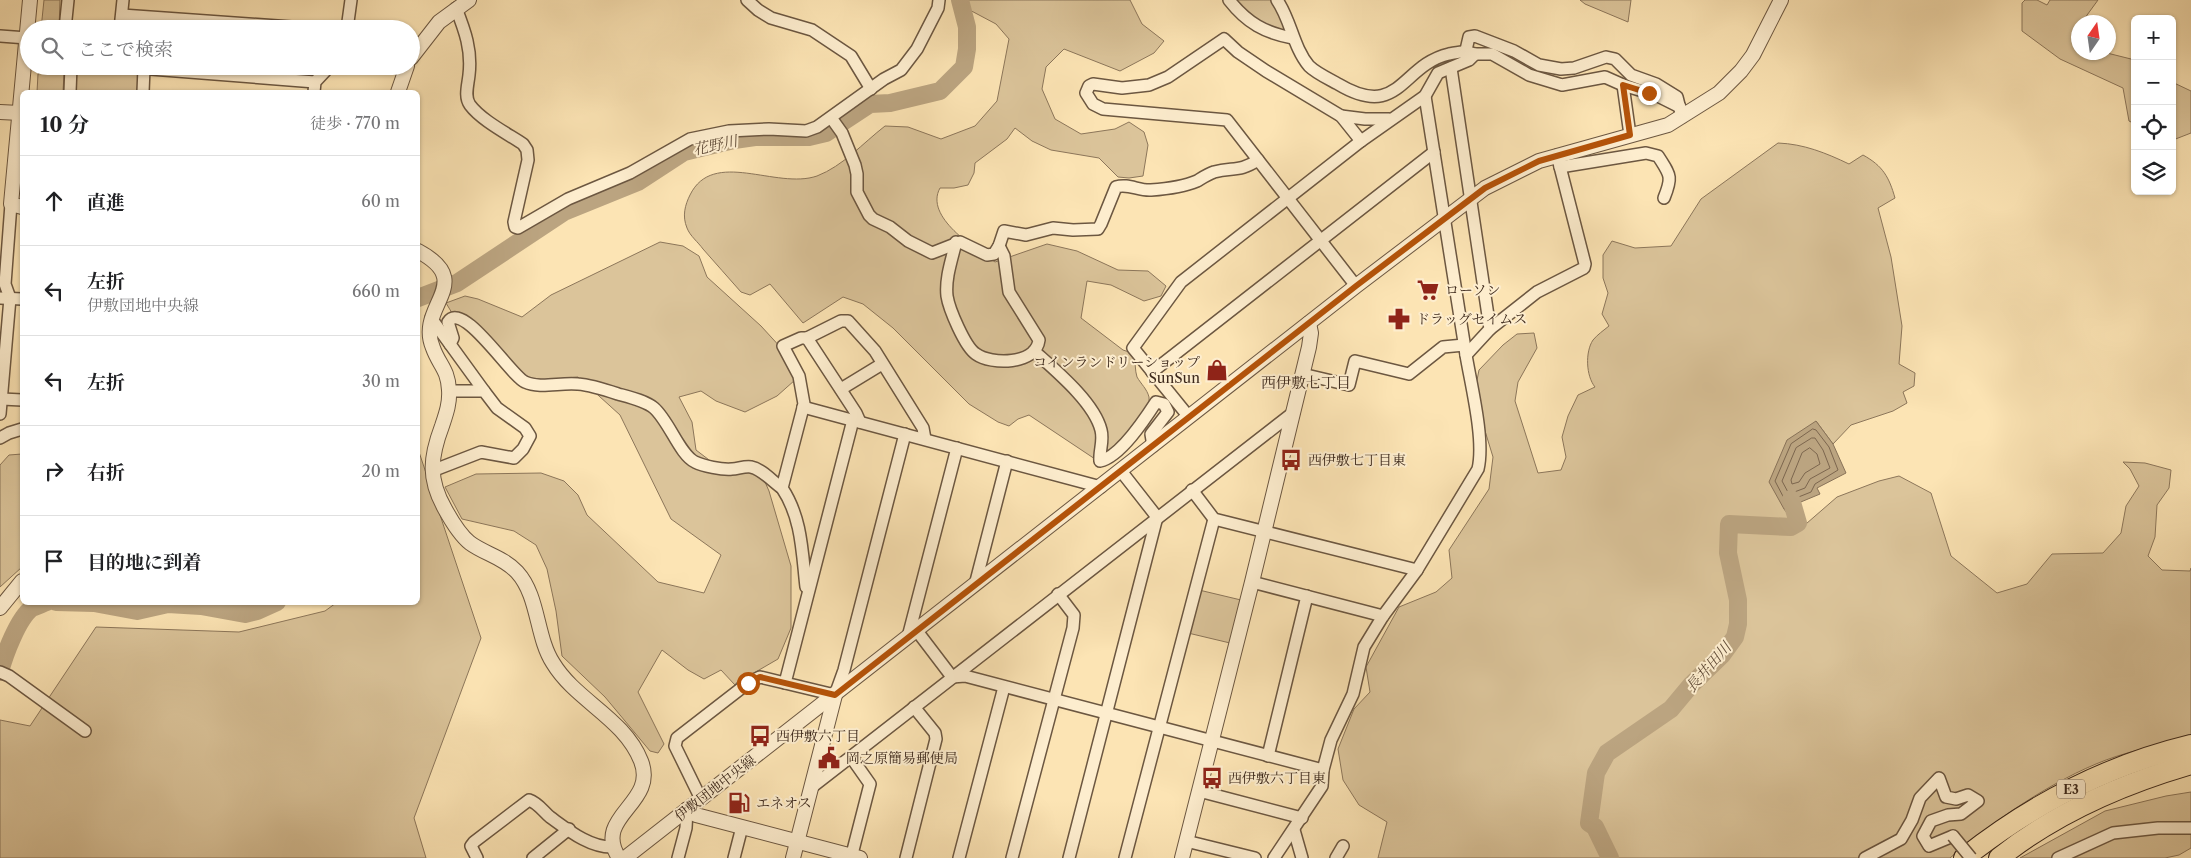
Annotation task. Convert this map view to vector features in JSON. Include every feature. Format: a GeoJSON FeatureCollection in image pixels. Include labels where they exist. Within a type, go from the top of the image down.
{"type":"FeatureCollection","features":[{"type":"Feature","properties":{"kind":"highway","name":"E3"},"geometry":{"type":"LineString","coordinates":[[1964,858],[2016,820],[2081,784],[2152,755],[2191,745]]}},
{"type":"Feature","properties":{"kind":"highway","name":"E3"},"geometry":{"type":"LineString","coordinates":[[1998,858],[2027,837],[2089,802],[2122,786],[2191,764]]}},
{"type":"Feature","properties":{"kind":"street"},"geometry":{"type":"LineString","coordinates":[[28,20],[30,0]]}},
{"type":"Feature","properties":{"kind":"street"},"geometry":{"type":"LineString","coordinates":[[67,20],[68,0]]}},
{"type":"Feature","properties":{"kind":"street"},"geometry":{"type":"LineString","coordinates":[[121,20],[123,0]]}},
{"type":"Feature","properties":{"kind":"street"},"geometry":{"type":"LineString","coordinates":[[348,20],[351,0]]}},
{"type":"Feature","properties":{"kind":"street"},"geometry":{"type":"LineString","coordinates":[[420,46],[439,22],[469,0]]}},
{"type":"Feature","properties":{"kind":"street"},"geometry":{"type":"LineString","coordinates":[[747,0],[771,18],[812,30],[851,56],[871,89]]}},
{"type":"Feature","properties":{"kind":"street"},"geometry":{"type":"LineString","coordinates":[[456,8],[468,37],[471,59],[467,100],[477,112],[523,144],[528,150],[528,160],[514,222],[517,228],[568,199],[630,173],[690,139],[729,131],[770,129],[806,131],[832,119],[907,64],[938,8],[939,0]]}},
{"type":"Feature","properties":{"kind":"street"},"geometry":{"type":"LineString","coordinates":[[1229,0],[1247,21],[1262,30],[1293,38]]}},
{"type":"Feature","properties":{"kind":"street"},"geometry":{"type":"LineString","coordinates":[[1277,0],[1293,38],[1310,67],[1348,90],[1368,96],[1390,94],[1403,86],[1422,66],[1435,57],[1471,52],[1492,54],[1534,77],[1562,85],[1604,77],[1656,95],[1681,112]]}},
{"type":"Feature","properties":{"kind":"street","name":"伊敷団地中央線"},"geometry":{"type":"LineString","coordinates":[[625,858],[1356,286],[1485,188],[1516,171],[1559,161],[1630,135],[1668,125],[1681,112],[1719,93],[1741,71],[1762,40],[1781,0]]}},
{"type":"Feature","properties":{"kind":"street"},"geometry":{"type":"LineString","coordinates":[[122,14],[201,20]]}},
{"type":"Feature","properties":{"kind":"street"},"geometry":{"type":"LineString","coordinates":[[0,36],[20,37]]}},
{"type":"Feature","properties":{"kind":"street"},"geometry":{"type":"LineString","coordinates":[[1189,417],[1133,348],[1181,282],[1389,119],[1425,96],[1438,73],[1469,60],[1471,52],[1469,37],[1475,36],[1514,51],[1539,65],[1560,69],[1574,68],[1606,57],[1615,60],[1631,75],[1656,84],[1678,97],[1681,112]]}},
{"type":"Feature","properties":{"kind":"street"},"geometry":{"type":"LineString","coordinates":[[1356,286],[1228,120],[1103,109],[1093,104],[1088,98],[1086,90],[1093,84],[1122,88],[1158,81],[1168,77],[1224,39],[1238,52],[1266,71],[1341,116],[1361,141]]}},
{"type":"Feature","properties":{"kind":"street"},"geometry":{"type":"LineString","coordinates":[[1450,68],[1490,329]]}},
{"type":"Feature","properties":{"kind":"street"},"geometry":{"type":"LineString","coordinates":[[23,90],[25,75]]}},
{"type":"Feature","properties":{"kind":"street"},"geometry":{"type":"LineString","coordinates":[[70,90],[71,75]]}},
{"type":"Feature","properties":{"kind":"street"},"geometry":{"type":"LineString","coordinates":[[143,90],[144,75]]}},
{"type":"Feature","properties":{"kind":"street"},"geometry":{"type":"LineString","coordinates":[[204,75],[314,88],[323,75]]}},
{"type":"Feature","properties":{"kind":"street"},"geometry":{"type":"LineString","coordinates":[[399,90],[404,75]]}},
{"type":"Feature","properties":{"kind":"street"},"geometry":{"type":"LineString","coordinates":[[1623,85],[1630,135]]}},
{"type":"Feature","properties":{"kind":"street"},"geometry":{"type":"LineString","coordinates":[[1274,858],[1322,786],[1323,770],[1334,734],[1353,694],[1364,648],[1383,616],[1417,570],[1478,469],[1480,460],[1480,443],[1425,96]]}},
{"type":"Feature","properties":{"kind":"street"},"geometry":{"type":"LineString","coordinates":[[0,112],[20,113],[17,205],[5,284],[0,414]]}},
{"type":"Feature","properties":{"kind":"street"},"geometry":{"type":"LineString","coordinates":[[1341,116],[1364,119],[1389,119]]}},
{"type":"Feature","properties":{"kind":"street"},"geometry":{"type":"LineString","coordinates":[[832,119],[840,130],[855,165],[858,174],[857,192],[873,219],[890,227],[926,252],[936,252],[956,242],[986,254],[994,254],[1004,231],[1026,235],[1053,228],[1098,228],[1116,187],[1120,185],[1142,190],[1162,189],[1196,181],[1215,172],[1247,168],[1258,160]]}},
{"type":"Feature","properties":{"kind":"street"},"geometry":{"type":"LineString","coordinates":[[1152,372],[1434,152]]}},
{"type":"Feature","properties":{"kind":"street"},"geometry":{"type":"LineString","coordinates":[[1302,374],[1349,385],[1355,361],[1409,374],[1443,347],[1465,350],[1537,292],[1584,268],[1586,264],[1559,161],[1646,153],[1658,156],[1667,170],[1671,182],[1664,198]]}},
{"type":"Feature","properties":{"kind":"street"},"geometry":{"type":"LineString","coordinates":[[956,242],[948,276],[947,296],[971,349],[982,357],[1019,361],[1034,351],[1039,340],[1009,292],[1004,256],[999,246]]}},
{"type":"Feature","properties":{"kind":"street"},"geometry":{"type":"LineString","coordinates":[[420,252],[429,257],[440,268],[445,277],[443,293],[431,318],[430,338],[433,349],[446,371],[449,391],[447,411],[432,459],[432,471],[436,490],[446,510],[467,541],[507,562],[519,574],[530,599],[552,662],[569,684],[616,725],[638,753],[642,762],[644,780],[632,806],[618,819],[613,827],[612,836],[616,853]]}},
{"type":"Feature","properties":{"kind":"street"},"geometry":{"type":"LineString","coordinates":[[5,298],[20,299]]}},
{"type":"Feature","properties":{"kind":"street"},"geometry":{"type":"LineString","coordinates":[[450,344],[453,338],[448,322],[450,318],[455,316],[461,318],[481,334],[511,371],[525,382],[540,385],[578,384],[652,406],[665,419],[686,455],[694,462],[729,470],[751,467],[756,469],[782,488],[791,501],[798,522],[806,596]]}},
{"type":"Feature","properties":{"kind":"street"},"geometry":{"type":"LineString","coordinates":[[431,318],[497,408],[528,432],[530,436],[523,449],[514,458],[481,452],[432,471]]}},
{"type":"Feature","properties":{"kind":"street"},"geometry":{"type":"LineString","coordinates":[[782,488],[804,407],[800,376],[783,346],[801,338],[808,338],[841,321],[848,321],[875,352],[923,428],[925,439]]}},
{"type":"Feature","properties":{"kind":"street"},"geometry":{"type":"LineString","coordinates":[[1182,858],[1294,412],[1309,347],[1310,323]]}},
{"type":"Feature","properties":{"kind":"street"},"geometry":{"type":"LineString","coordinates":[[785,683],[806,596],[856,421],[841,389],[808,338]]}},
{"type":"Feature","properties":{"kind":"street"},"geometry":{"type":"LineString","coordinates":[[1034,351],[1078,393],[1099,425],[1102,439],[1100,461],[1125,444],[1138,430],[1156,402],[1160,402],[1164,404],[1168,412],[1151,434],[1153,446]]}},
{"type":"Feature","properties":{"kind":"street"},"geometry":{"type":"LineString","coordinates":[[841,389],[882,364]]}},
{"type":"Feature","properties":{"kind":"street"},"geometry":{"type":"LineString","coordinates":[[449,391],[484,391]]}},
{"type":"Feature","properties":{"kind":"street"},"geometry":{"type":"LineString","coordinates":[[2,398],[20,400]]}},
{"type":"Feature","properties":{"kind":"street"},"geometry":{"type":"LineString","coordinates":[[804,407],[1101,487]]}},
{"type":"Feature","properties":{"kind":"street"},"geometry":{"type":"LineString","coordinates":[[812,787],[1294,412]]}},
{"type":"Feature","properties":{"kind":"street"},"geometry":{"type":"LineString","coordinates":[[0,438],[20,430]]}},
{"type":"Feature","properties":{"kind":"street"},"geometry":{"type":"LineString","coordinates":[[793,858],[905,434]]}},
{"type":"Feature","properties":{"kind":"street"},"geometry":{"type":"LineString","coordinates":[[952,677],[912,634],[957,448]]}},
{"type":"Feature","properties":{"kind":"street"},"geometry":{"type":"LineString","coordinates":[[975,585],[1007,461]]}},
{"type":"Feature","properties":{"kind":"street"},"geometry":{"type":"LineString","coordinates":[[1121,470],[1157,517]]}},
{"type":"Feature","properties":{"kind":"street"},"geometry":{"type":"LineString","coordinates":[[1192,490],[1214,519],[1417,570]]}},
{"type":"Feature","properties":{"kind":"street"},"geometry":{"type":"LineString","coordinates":[[1069,858],[1157,517]]}},
{"type":"Feature","properties":{"kind":"street"},"geometry":{"type":"LineString","coordinates":[[1125,858],[1214,519]]}},
{"type":"Feature","properties":{"kind":"street"},"geometry":{"type":"LineString","coordinates":[[1252,582],[1383,616]]}},
{"type":"Feature","properties":{"kind":"street"},"geometry":{"type":"LineString","coordinates":[[0,608],[20,583]]}},
{"type":"Feature","properties":{"kind":"street"},"geometry":{"type":"LineString","coordinates":[[1012,858],[1073,628],[1074,615],[1058,594]]}},
{"type":"Feature","properties":{"kind":"street"},"geometry":{"type":"LineString","coordinates":[[1268,756],[1307,596]]}},
{"type":"Feature","properties":{"kind":"street"},"geometry":{"type":"LineString","coordinates":[[1,672],[84,731]]}},
{"type":"Feature","properties":{"kind":"street"},"geometry":{"type":"LineString","coordinates":[[952,677],[965,676],[1323,770]]}},
{"type":"Feature","properties":{"kind":"street"},"geometry":{"type":"LineString","coordinates":[[701,799],[675,746],[678,738],[748,683],[760,677],[835,695]]}},
{"type":"Feature","properties":{"kind":"street"},"geometry":{"type":"LineString","coordinates":[[959,858],[1004,687]]}},
{"type":"Feature","properties":{"kind":"street"},"geometry":{"type":"LineString","coordinates":[[906,858],[936,739],[935,733],[914,707]]}},
{"type":"Feature","properties":{"kind":"street"},"geometry":{"type":"LineString","coordinates":[[687,809],[696,815],[854,857],[870,784],[851,757]]}},
{"type":"Feature","properties":{"kind":"street"},"geometry":{"type":"LineString","coordinates":[[1865,858],[1901,839],[1912,820],[1920,798],[1939,778],[1946,797],[1956,799],[1968,795],[1978,801],[1961,814],[1948,815],[1930,821],[1923,836],[1929,846],[1953,836],[1971,858]]}},
{"type":"Feature","properties":{"kind":"street"},"geometry":{"type":"LineString","coordinates":[[1199,791],[1302,818]]}},
{"type":"Feature","properties":{"kind":"street"},"geometry":{"type":"LineString","coordinates":[[477,858],[471,846],[474,842],[529,800],[595,846],[616,853]]}},
{"type":"Feature","properties":{"kind":"street"},"geometry":{"type":"LineString","coordinates":[[678,858],[686,828],[687,809]]}},
{"type":"Feature","properties":{"kind":"street"},"geometry":{"type":"LineString","coordinates":[[734,858],[742,827]]}},
{"type":"Feature","properties":{"kind":"street"},"geometry":{"type":"LineString","coordinates":[[2058,858],[2114,833],[2158,828],[2191,828]]}},
{"type":"Feature","properties":{"kind":"street"},"geometry":{"type":"LineString","coordinates":[[533,858],[569,829]]}},
{"type":"Feature","properties":{"kind":"street"},"geometry":{"type":"LineString","coordinates":[[1294,830],[1302,858]]}},
{"type":"Feature","properties":{"kind":"street"},"geometry":{"type":"LineString","coordinates":[[1186,841],[1255,858]]}},
{"type":"Feature","properties":{"kind":"street"},"geometry":{"type":"LineString","coordinates":[[1336,858],[1343,846]]}},
{"type":"Feature","properties":{"kind":"shaded area"},"geometry":{"type":"Polygon","coordinates":[[[44,0],[60,0],[59,20],[42,20],[44,0]]]}},
{"type":"Feature","properties":{"kind":"shaded area"},"geometry":{"type":"Polygon","coordinates":[[[961,0],[1130,0],[1142,24],[1164,41],[1154,53],[1120,71],[1064,49],[1046,67],[1042,89],[1055,119],[1081,134],[1115,129],[1129,122],[1144,132],[1148,145],[1143,176],[1118,177],[1099,158],[1051,150],[1032,141],[1015,128],[1007,139],[975,163],[974,173],[968,185],[940,188],[937,199],[939,210],[954,231],[995,262],[1047,244],[1077,251],[1118,270],[1148,271],[1166,286],[1161,296],[1144,301],[1111,285],[1087,281],[1081,318],[1123,350],[1135,354],[1137,377],[1149,397],[1148,406],[1138,425],[1121,443],[1103,456],[1095,459],[1029,415],[1018,419],[1009,426],[998,422],[969,404],[893,328],[863,304],[843,297],[803,323],[770,284],[750,295],[741,292],[692,236],[685,224],[685,211],[690,195],[700,181],[714,174],[729,172],[747,173],[801,179],[817,176],[836,166],[885,126],[908,127],[941,139],[975,126],[997,101],[1009,39],[996,24],[964,7],[961,0]]]}},
{"type":"Feature","properties":{"kind":"shaded area"},"geometry":{"type":"Polygon","coordinates":[[[1234,0],[1274,0],[1287,31],[1280,32],[1265,27],[1251,17],[1234,0]]]}},
{"type":"Feature","properties":{"kind":"shaded area"},"geometry":{"type":"Polygon","coordinates":[[[1580,0],[1631,0],[1628,22],[1585,4],[1580,0]]]}},
{"type":"Feature","properties":{"kind":"shaded area"},"geometry":{"type":"Polygon","coordinates":[[[2025,0],[2037,0],[2047,5],[2050,0],[2098,0],[2087,15],[2071,15],[2071,60],[2116,60],[2116,55],[2131,59],[2131,122],[2129,121],[2123,88],[2060,59],[2022,31],[2022,3],[2025,0]]]}},
{"type":"Feature","properties":{"kind":"shaded area"},"geometry":{"type":"Polygon","coordinates":[[[38,75],[64,75],[63,90],[37,90],[38,75]]]}},
{"type":"Feature","properties":{"kind":"shaded area"},"geometry":{"type":"Polygon","coordinates":[[[75,75],[137,75],[140,79],[139,90],[75,90],[75,75]]]}},
{"type":"Feature","properties":{"kind":"shaded area"},"geometry":{"type":"Polygon","coordinates":[[[2176,84],[2191,91],[2191,133],[2176,139],[2176,84]]]}},
{"type":"Feature","properties":{"kind":"shaded area"},"geometry":{"type":"Polygon","coordinates":[[[1778,143],[1797,145],[1815,150],[1849,164],[1863,155],[1876,163],[1888,178],[1895,198],[1878,208],[1891,257],[1902,326],[1899,364],[1915,373],[1914,386],[1903,392],[1907,403],[1893,411],[1851,425],[1833,444],[1816,421],[1784,509],[1799,530],[1837,497],[1879,481],[1899,476],[1931,493],[1951,556],[1997,593],[2027,584],[2052,554],[2103,553],[2121,533],[2126,506],[2139,486],[2130,469],[2123,462],[2145,463],[2171,470],[2169,488],[2157,505],[2155,537],[2148,556],[2162,570],[2190,571],[2191,568],[2191,737],[2116,756],[2086,768],[2045,790],[2004,816],[1950,858],[1378,858],[1387,822],[1359,805],[1343,780],[1338,749],[1354,709],[1370,692],[1366,667],[1399,607],[1436,592],[1452,578],[1449,550],[1489,489],[1493,457],[1474,395],[1479,370],[1503,345],[1517,334],[1534,333],[1537,348],[1518,382],[1515,401],[1538,473],[1561,470],[1566,457],[1562,437],[1568,416],[1578,395],[1595,387],[1588,370],[1590,345],[1609,326],[1602,314],[1608,293],[1603,278],[1603,255],[1612,241],[1635,248],[1671,246],[1701,199],[1778,143]]]}},
{"type":"Feature","properties":{"kind":"shaded area"},"geometry":{"type":"Polygon","coordinates":[[[660,242],[683,246],[699,256],[707,277],[761,326],[783,350],[795,380],[777,396],[745,412],[716,401],[701,391],[679,397],[692,422],[696,450],[717,466],[761,473],[769,491],[791,566],[791,628],[778,659],[747,677],[742,675],[735,685],[721,670],[704,679],[688,670],[662,650],[638,692],[664,744],[658,753],[650,751],[605,697],[562,656],[556,611],[547,569],[536,545],[514,531],[462,519],[445,487],[476,474],[541,473],[564,481],[578,495],[587,515],[658,582],[704,593],[721,555],[671,519],[620,415],[578,377],[545,380],[525,377],[452,313],[446,303],[465,296],[478,299],[522,317],[551,295],[660,242]]]}},
{"type":"Feature","properties":{"kind":"shaded area"},"geometry":{"type":"Polygon","coordinates":[[[20,454],[20,569],[0,587],[0,465],[9,455],[20,454]]]}},
{"type":"Feature","properties":{"kind":"shaded area"},"geometry":{"type":"Polygon","coordinates":[[[420,455],[481,638],[414,818],[426,858],[0,858],[0,720],[30,726],[96,627],[239,632],[325,611],[333,605],[420,605],[420,455]]]}},
{"type":"Feature","properties":{"kind":"shaded area"},"geometry":{"type":"Polygon","coordinates":[[[1199,590],[1241,600],[1230,643],[1188,633],[1199,590]]]}},
{"type":"Feature","properties":{"kind":"shaded area"},"geometry":{"type":"Polygon","coordinates":[[[2191,792],[2191,848],[2179,855],[2165,858],[2020,858],[2105,811],[2191,792]]]}},
{"type":"Feature","properties":{"kind":"water"},"geometry":{"type":"Polygon","coordinates":[[[1816,421],[1833,444],[1846,473],[1817,488],[1820,494],[1784,509],[1769,482],[1787,440],[1816,421]]]}},
{"type":"Feature","properties":{"kind":"waterway","name":"花野川"},"geometry":{"type":"LineString","coordinates":[[420,297],[457,283],[564,212],[638,182],[684,152],[755,137],[809,137],[826,133],[870,104],[890,103],[940,91],[964,67],[967,49],[967,27],[960,0]]}},
{"type":"Feature","properties":{"kind":"waterway","name":"長井田川"},"geometry":{"type":"LineString","coordinates":[[1610,858],[1595,827],[1589,823],[1596,773],[1607,753],[1671,709],[1691,685],[1722,655],[1735,637],[1738,624],[1738,600],[1728,553],[1729,524],[1791,527],[1798,523],[1791,499]]}},
{"type":"Feature","properties":{"kind":"waterway","name":"花野川"},"geometry":{"type":"LineString","coordinates":[[0,672],[8,647],[17,628],[27,613],[32,608],[40,605]]}},
{"type":"Feature","properties":{"kind":"waterway","name":"花野川"},"geometry":{"type":"LineString","coordinates":[[105,605],[137,611],[164,605]]}},
{"type":"Feature","properties":{"kind":"waterway","name":"花野川"},"geometry":{"type":"LineString","coordinates":[[184,605],[245,614],[270,605]]}},
{"type":"Feature","properties":{"kind":"place","name":"ローソン"},"geometry":{"type":"Point","coordinates":[1428,290]}},
{"type":"Feature","properties":{"kind":"place","name":"ドラッグセイムス"},"geometry":{"type":"Point","coordinates":[1399,319]}},
{"type":"Feature","properties":{"kind":"place","name":"コインランドリーショップ SunSun"},"geometry":{"type":"Point","coordinates":[1217,370]}},
{"type":"Feature","properties":{"kind":"place","name":"西伊敷七丁目東"},"geometry":{"type":"Point","coordinates":[1291,460]}},
{"type":"Feature","properties":{"kind":"place","name":"西伊敷六丁目"},"geometry":{"type":"Point","coordinates":[760,736]}},
{"type":"Feature","properties":{"kind":"place","name":"岡之原簡易郵便局"},"geometry":{"type":"Point","coordinates":[829,758]}},
{"type":"Feature","properties":{"kind":"place","name":"西伊敷六丁目東"},"geometry":{"type":"Point","coordinates":[1212,778]}},
{"type":"Feature","properties":{"kind":"place","name":"エネオス"},"geometry":{"type":"Point","coordinates":[739,803]}},
{"type":"Feature","properties":{"kind":"district","name":"西伊敷七丁目"},"geometry":{"type":"Point","coordinates":[1306,382]}},
{"type":"Feature","properties":{"kind":"route"},"geometry":{"type":"LineString","coordinates":[[748,683],[760,677],[835,695],[1356,286],[1485,188],[1539,161],[1630,135],[1623,85],[1649,93]]}}]}
